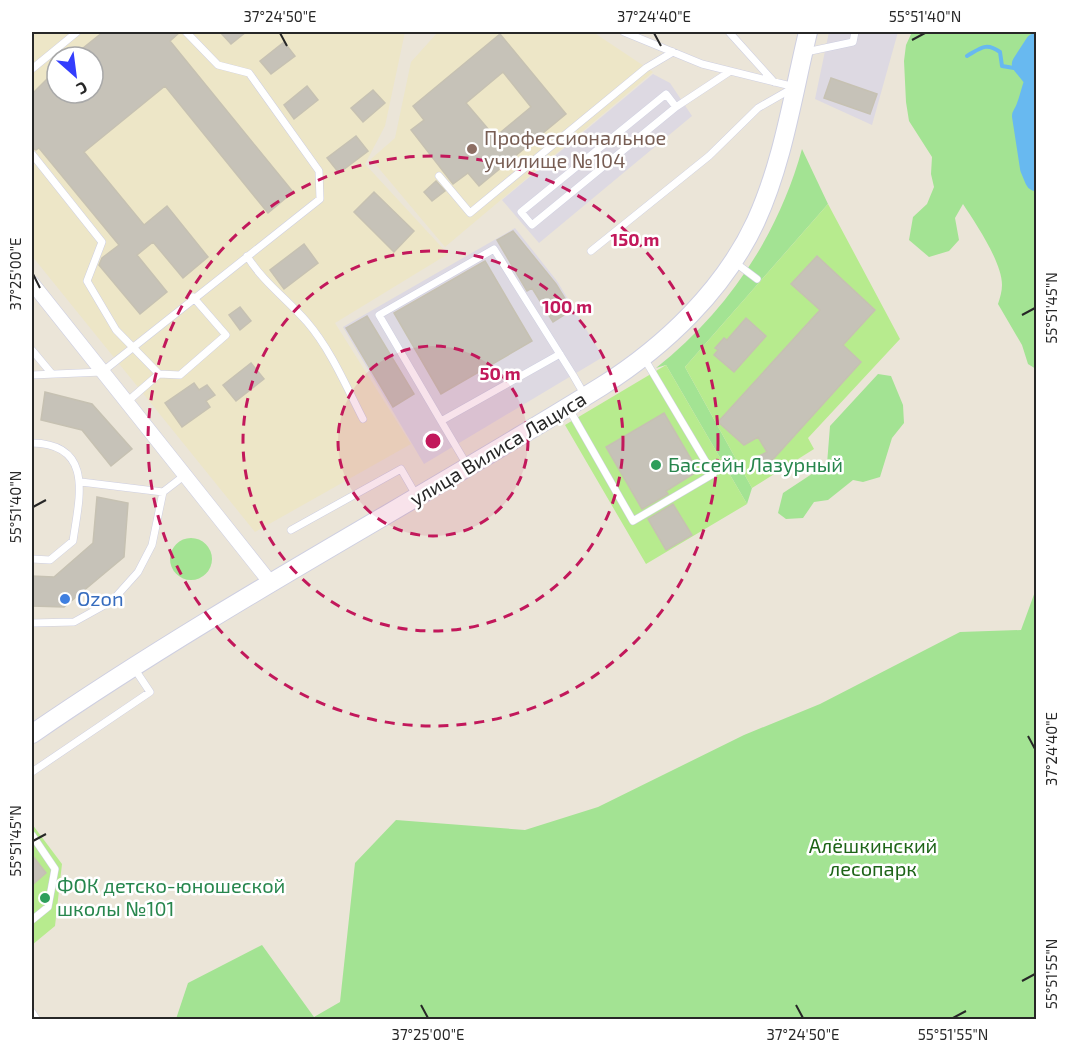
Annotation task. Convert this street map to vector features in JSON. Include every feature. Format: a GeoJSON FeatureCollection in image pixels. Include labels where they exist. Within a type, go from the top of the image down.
{"type":"FeatureCollection","features":[{"type":"Feature","properties":{"kind":"street","name":"улица Вилиса Лациса"},"geometry":{"type":"LineString","coordinates":[[32,734],[270,582],[568,407],[644,358],[682,323],[732,261],[756,221],[773,171],[808,32]]}},
{"type":"Feature","properties":{"kind":"street"},"geometry":{"type":"LineString","coordinates":[[32,283],[270,582]]}},
{"type":"Feature","properties":{"kind":"lane"},"geometry":{"type":"LineString","coordinates":[[32,69],[77,32]]}},
{"type":"Feature","properties":{"kind":"lane"},"geometry":{"type":"LineString","coordinates":[[32,375],[102,372],[193,297],[320,199],[319,171],[249,73],[218,65],[186,32]]}},
{"type":"Feature","properties":{"kind":"lane"},"geometry":{"type":"LineString","coordinates":[[624,32],[729,72],[795,87]]}},
{"type":"Feature","properties":{"kind":"lane"},"geometry":{"type":"LineString","coordinates":[[729,32],[774,82]]}},
{"type":"Feature","properties":{"kind":"lane"},"geometry":{"type":"LineString","coordinates":[[803,53],[853,42],[855,32]]}},
{"type":"Feature","properties":{"kind":"lane"},"geometry":{"type":"LineString","coordinates":[[439,176],[470,213],[646,68],[673,52]]}},
{"type":"Feature","properties":{"kind":"lane"},"geometry":{"type":"LineString","coordinates":[[676,107],[666,94],[521,212],[532,225],[676,107],[729,72]]}},
{"type":"Feature","properties":{"kind":"lane"},"geometry":{"type":"LineString","coordinates":[[591,251],[709,156],[758,108],[795,87]]}},
{"type":"Feature","properties":{"kind":"lane"},"geometry":{"type":"LineString","coordinates":[[32,154],[102,242],[87,281],[116,330],[159,375]]}},
{"type":"Feature","properties":{"kind":"lane"},"geometry":{"type":"LineString","coordinates":[[468,466],[378,315],[494,249],[585,396]]}},
{"type":"Feature","properties":{"kind":"lane"},"geometry":{"type":"LineString","coordinates":[[247,256],[256,272],[307,322],[330,353],[363,419]]}},
{"type":"Feature","properties":{"kind":"lane"},"geometry":{"type":"LineString","coordinates":[[732,261],[757,279]]}},
{"type":"Feature","properties":{"kind":"lane"},"geometry":{"type":"LineString","coordinates":[[128,401],[159,375],[180,375],[226,335],[193,297]]}},
{"type":"Feature","properties":{"kind":"lane"},"geometry":{"type":"LineString","coordinates":[[32,350],[52,374]]}},
{"type":"Feature","properties":{"kind":"lane"},"geometry":{"type":"LineString","coordinates":[[441,421],[560,354]]}},
{"type":"Feature","properties":{"kind":"lane"},"geometry":{"type":"LineString","coordinates":[[568,407],[633,521],[713,474],[644,358]]}},
{"type":"Feature","properties":{"kind":"lane"},"geometry":{"type":"LineString","coordinates":[[32,443],[56,446],[78,470],[81,482],[73,541],[50,560],[32,559]]}},
{"type":"Feature","properties":{"kind":"lane"},"geometry":{"type":"LineString","coordinates":[[291,531],[400,469],[417,497]]}},
{"type":"Feature","properties":{"kind":"lane"},"geometry":{"type":"LineString","coordinates":[[32,623],[74,622],[112,601],[138,572],[152,545],[163,492],[185,475]]}},
{"type":"Feature","properties":{"kind":"lane"},"geometry":{"type":"LineString","coordinates":[[81,482],[163,492]]}},
{"type":"Feature","properties":{"kind":"lane"},"geometry":{"type":"LineString","coordinates":[[32,772],[150,692],[134,667]]}},
{"type":"Feature","properties":{"kind":"lane"},"geometry":{"type":"LineString","coordinates":[[32,835],[56,869],[48,907],[32,920]]}},
{"type":"Feature","properties":{"kind":"lane"},"geometry":{"type":"LineString","coordinates":[[32,1012],[37,1020]]}},
{"type":"Feature","properties":{"kind":"shaded area"},"geometry":{"type":"Polygon","coordinates":[[[32,32],[405,32],[385,126],[365,164],[448,254],[335,323],[411,444],[255,532],[32,256],[32,32]]]}},
{"type":"Feature","properties":{"kind":"shaded area","name":"Профессиональное училище №104"},"geometry":{"type":"Polygon","coordinates":[[[438,32],[593,32],[653,72],[445,247],[371,159],[395,138],[411,62],[438,32]]]}},
{"type":"Feature","properties":{"kind":"shaded area"},"geometry":{"type":"Polygon","coordinates":[[[829,32],[898,32],[872,125],[815,99],[829,32]]]}},
{"type":"Feature","properties":{"kind":"shaded area"},"geometry":{"type":"Polygon","coordinates":[[[653,74],[670,83],[692,116],[539,243],[502,200],[653,74]]]}},
{"type":"Feature","properties":{"kind":"shaded area"},"geometry":{"type":"Polygon","coordinates":[[[515,228],[557,281],[603,357],[424,464],[343,327],[515,228]]]}},
{"type":"Feature","properties":{"kind":"green space"},"geometry":{"type":"Polygon","coordinates":[[[912,32],[1036,32],[1036,369],[1028,364],[1022,345],[998,304],[1002,285],[998,265],[963,204],[955,218],[959,240],[949,251],[929,257],[909,240],[913,217],[927,204],[934,187],[931,174],[932,157],[909,121],[906,102],[904,61],[906,45],[912,32]]]}},
{"type":"Feature","properties":{"kind":"green space"},"geometry":{"type":"Polygon","coordinates":[[[802,149],[828,204],[685,367],[752,488],[747,504],[666,365],[656,368],[705,322],[747,270],[779,212],[802,149]]]}},
{"type":"Feature","properties":{"kind":"green space"},"geometry":{"type":"Polygon","coordinates":[[[828,204],[900,339],[808,438],[814,449],[752,488],[685,367],[828,204]]]}},
{"type":"Feature","properties":{"kind":"green space","name":"Бассейн Лазурный"},"geometry":{"type":"Polygon","coordinates":[[[666,365],[747,504],[646,564],[565,425],[666,365]]]}},
{"type":"Feature","properties":{"kind":"green space"},"geometry":{"type":"Polygon","coordinates":[[[878,374],[891,376],[903,405],[904,423],[892,438],[880,477],[863,482],[853,480],[828,500],[814,502],[803,518],[786,519],[778,513],[783,493],[827,464],[830,426],[878,374]]]}},
{"type":"Feature","properties":{"kind":"green space"},"geometry":{"type":"Polygon","coordinates":[[[191,538],[206,544],[212,559],[206,574],[191,580],[176,574],[170,559],[176,544],[191,538]]]}},
{"type":"Feature","properties":{"kind":"green space","name":"Алёшкинский лесопарк"},"geometry":{"type":"Polygon","coordinates":[[[1036,589],[1036,1019],[176,1019],[188,983],[262,945],[314,1017],[340,1002],[355,863],[396,820],[525,830],[598,807],[744,735],[820,704],[960,632],[1021,630],[1036,589]]]}},
{"type":"Feature","properties":{"kind":"green space","name":"ФОК детско-юношеской школы №101"},"geometry":{"type":"Polygon","coordinates":[[[32,824],[62,864],[55,926],[32,945],[32,824]]]}},
{"type":"Feature","properties":{"kind":"building"},"geometry":{"type":"Polygon","coordinates":[[[103,32],[180,32],[170,41],[293,192],[268,213],[165,86],[84,152],[144,225],[167,206],[208,257],[183,278],[153,242],[137,255],[167,292],[140,314],[99,265],[102,258],[119,245],[39,148],[36,150],[32,148],[32,94],[45,81],[45,105],[105,105],[105,45],[87,45],[103,32]]]}},
{"type":"Feature","properties":{"kind":"building"},"geometry":{"type":"Polygon","coordinates":[[[220,32],[246,32],[231,44],[220,32]]]}},
{"type":"Feature","properties":{"kind":"building"},"geometry":{"type":"Polygon","coordinates":[[[500,34],[566,114],[479,186],[468,173],[453,184],[411,130],[424,120],[413,106],[500,34]],[[503,72],[466,103],[495,137],[531,107],[503,72]]]}},
{"type":"Feature","properties":{"kind":"building"},"geometry":{"type":"Polygon","coordinates":[[[284,42],[295,56],[271,74],[260,61],[284,42]]]}},
{"type":"Feature","properties":{"kind":"building"},"geometry":{"type":"Polygon","coordinates":[[[831,78],[877,94],[870,114],[824,98],[831,78]]]}},
{"type":"Feature","properties":{"kind":"building"},"geometry":{"type":"Polygon","coordinates":[[[307,86],[318,100],[294,119],[284,105],[307,86]]]}},
{"type":"Feature","properties":{"kind":"building"},"geometry":{"type":"Polygon","coordinates":[[[373,90],[385,103],[363,122],[351,108],[373,90]]]}},
{"type":"Feature","properties":{"kind":"building"},"geometry":{"type":"Polygon","coordinates":[[[356,136],[368,151],[339,173],[327,158],[356,136]]]}},
{"type":"Feature","properties":{"kind":"building"},"geometry":{"type":"Polygon","coordinates":[[[436,181],[445,191],[432,201],[424,192],[436,181]]]}},
{"type":"Feature","properties":{"kind":"building"},"geometry":{"type":"Polygon","coordinates":[[[374,192],[414,231],[394,252],[354,212],[374,192]]]}},
{"type":"Feature","properties":{"kind":"building"},"geometry":{"type":"Polygon","coordinates":[[[513,231],[556,284],[572,310],[553,322],[532,288],[527,291],[497,240],[513,231]]]}},
{"type":"Feature","properties":{"kind":"building"},"geometry":{"type":"Polygon","coordinates":[[[304,244],[318,263],[284,289],[270,270],[304,244]]]}},
{"type":"Feature","properties":{"kind":"building"},"geometry":{"type":"Polygon","coordinates":[[[817,256],[875,310],[843,345],[861,362],[767,466],[757,457],[767,452],[758,437],[744,445],[718,422],[820,310],[791,284],[817,256]]]}},
{"type":"Feature","properties":{"kind":"building"},"geometry":{"type":"Polygon","coordinates":[[[485,261],[532,341],[441,394],[394,313],[485,261]]]}},
{"type":"Feature","properties":{"kind":"building"},"geometry":{"type":"Polygon","coordinates":[[[240,307],[251,321],[240,330],[229,315],[240,307]]]}},
{"type":"Feature","properties":{"kind":"building"},"geometry":{"type":"Polygon","coordinates":[[[367,316],[414,394],[393,407],[346,328],[367,316]]]}},
{"type":"Feature","properties":{"kind":"building"},"geometry":{"type":"Polygon","coordinates":[[[746,318],[766,336],[734,372],[714,355],[718,350],[715,348],[724,338],[727,340],[746,318]]]}},
{"type":"Feature","properties":{"kind":"building"},"geometry":{"type":"Polygon","coordinates":[[[251,363],[264,379],[236,401],[223,385],[251,363]]]}},
{"type":"Feature","properties":{"kind":"building"},"geometry":{"type":"Polygon","coordinates":[[[194,383],[199,390],[207,385],[215,395],[206,401],[210,407],[182,427],[165,403],[194,383]]]}},
{"type":"Feature","properties":{"kind":"building"},"geometry":{"type":"Polygon","coordinates":[[[45,392],[92,404],[132,449],[111,466],[82,430],[41,420],[45,392]]]}},
{"type":"Feature","properties":{"kind":"building"},"geometry":{"type":"Polygon","coordinates":[[[664,413],[698,471],[666,491],[668,494],[642,509],[606,447],[664,413]]]}},
{"type":"Feature","properties":{"kind":"building"},"geometry":{"type":"Polygon","coordinates":[[[97,497],[128,503],[124,557],[64,607],[32,606],[32,576],[54,577],[93,543],[97,497]]]}},
{"type":"Feature","properties":{"kind":"building"},"geometry":{"type":"Polygon","coordinates":[[[673,504],[692,535],[666,550],[648,519],[673,504]]]}},
{"type":"Feature","properties":{"kind":"building"},"geometry":{"type":"Polygon","coordinates":[[[32,855],[46,873],[32,885],[32,855]]]}},
{"type":"Feature","properties":{"kind":"waterway"},"geometry":{"type":"LineString","coordinates":[[1036,44],[1023,64],[1036,80],[1023,116],[1031,168],[1036,180]]}},
{"type":"Feature","properties":{"kind":"waterway"},"geometry":{"type":"LineString","coordinates":[[967,56],[984,47],[991,47],[1000,52],[1002,66],[1014,68],[1023,64]]}},
{"type":"Feature","properties":{"kind":"place","name":"Профессиональное училище №104"},"geometry":{"type":"Point","coordinates":[472,149]}},
{"type":"Feature","properties":{"kind":"place","name":"Бассейн Лазурный"},"geometry":{"type":"Point","coordinates":[656,465]}},
{"type":"Feature","properties":{"kind":"place","name":"Ozon"},"geometry":{"type":"Point","coordinates":[65,599]}},
{"type":"Feature","properties":{"kind":"place","name":"ФОК детско-юношеской школы №101"},"geometry":{"type":"Point","coordinates":[45,898]}}]}
